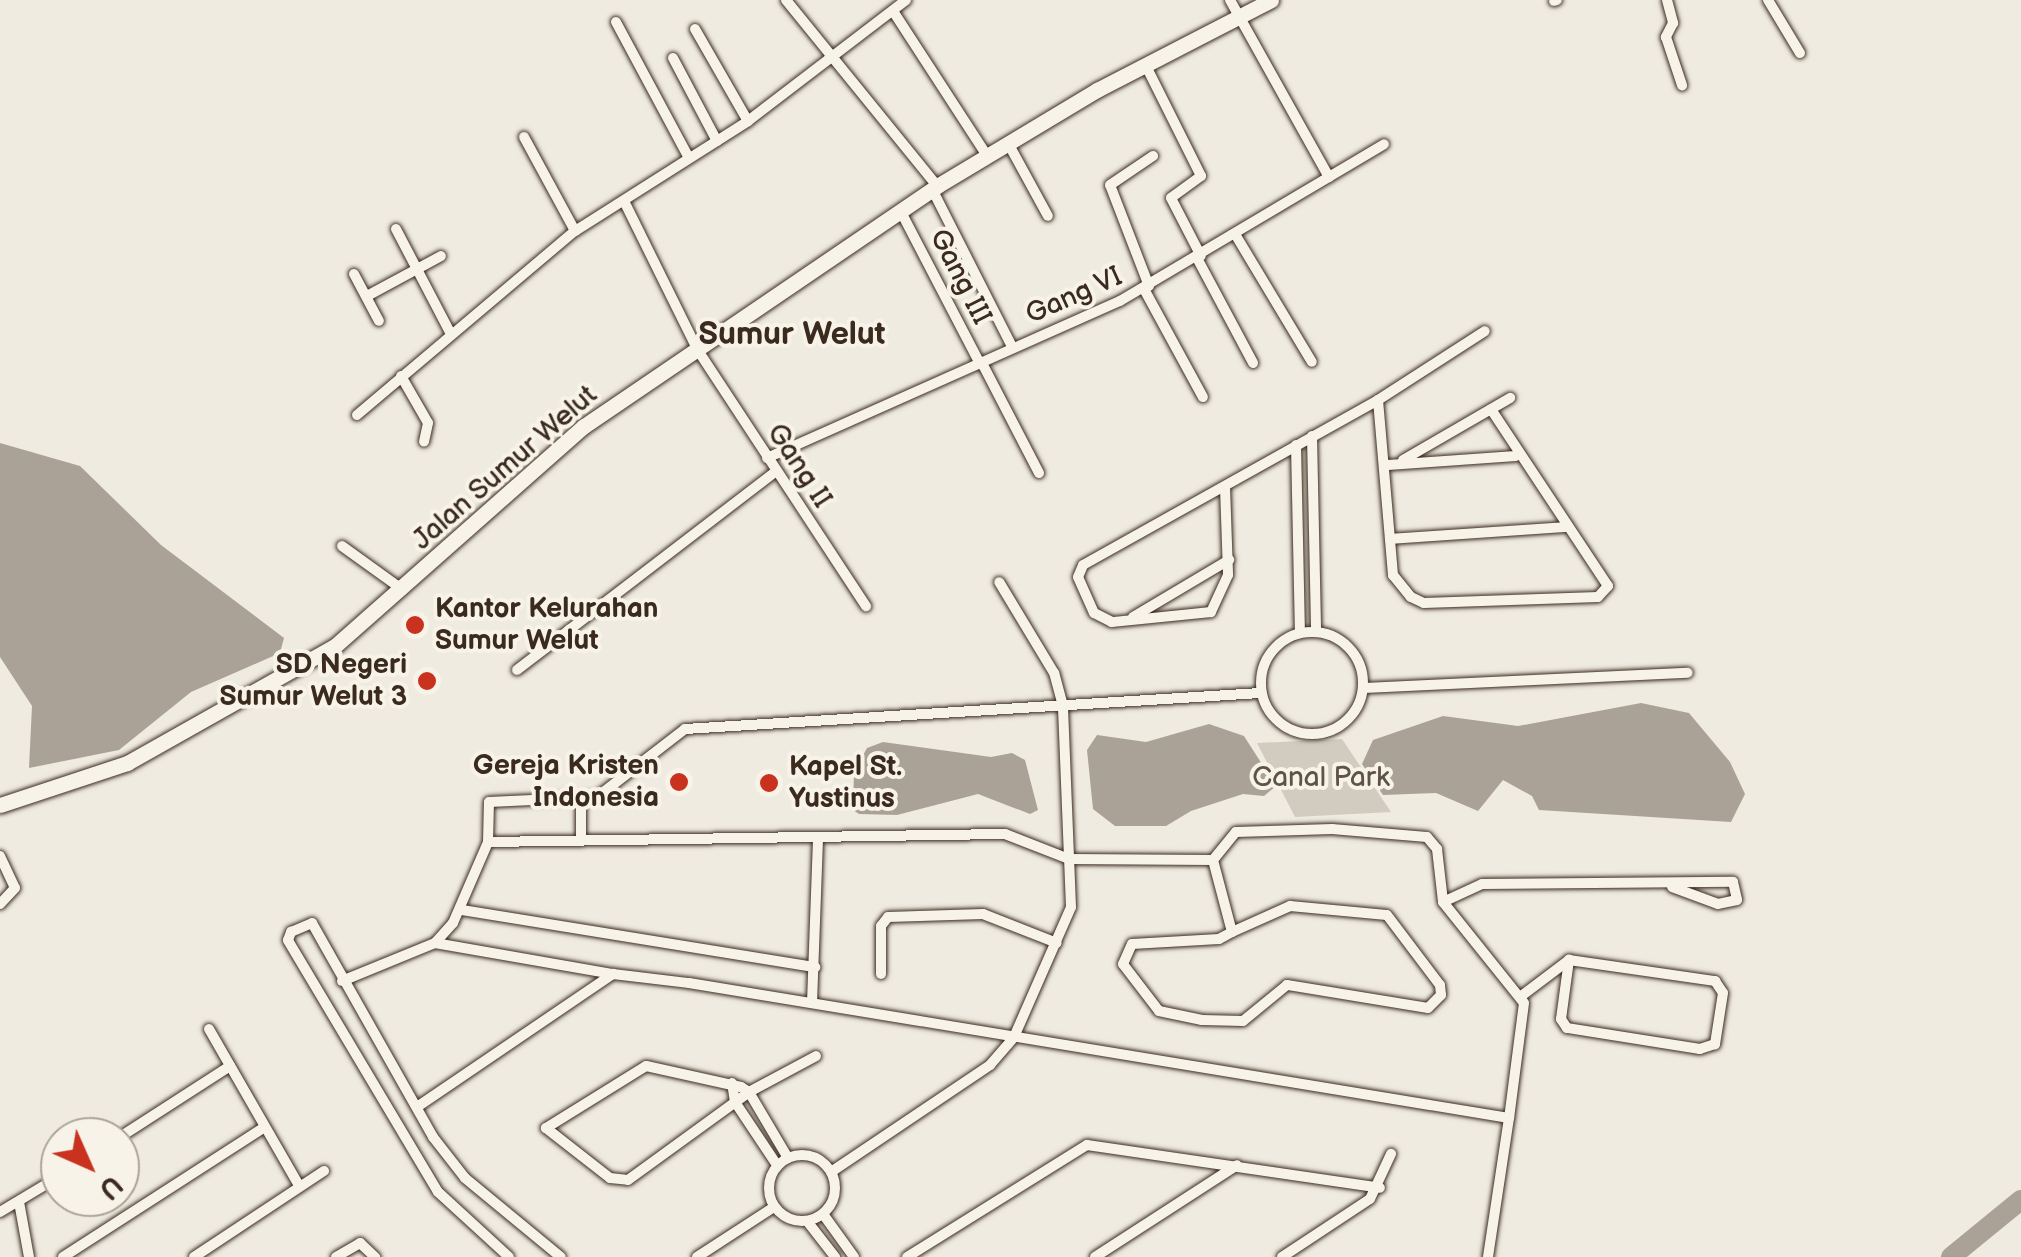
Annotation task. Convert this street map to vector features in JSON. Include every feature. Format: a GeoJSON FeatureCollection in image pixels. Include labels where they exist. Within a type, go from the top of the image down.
{"type":"FeatureCollection","features":[{"type":"Feature","properties":{"kind":"street"},"geometry":{"type":"LineString","coordinates":[[786,0],[934,188],[1012,348]]}},
{"type":"Feature","properties":{"kind":"street"},"geometry":{"type":"LineString","coordinates":[[357,415],[576,231],[748,121],[906,0]]}},
{"type":"Feature","properties":{"kind":"street"},"geometry":{"type":"LineString","coordinates":[[1230,0],[1329,177]]}},
{"type":"Feature","properties":{"kind":"street","name":"Jalan Sumur Welut"},"geometry":{"type":"LineString","coordinates":[[0,805],[152,752],[335,646],[404,591],[584,426],[697,348],[900,210],[1008,143],[1271,0]]}},
{"type":"Feature","properties":{"kind":"street"},"geometry":{"type":"LineString","coordinates":[[1667,0],[1673,23],[1666,37],[1682,85]]}},
{"type":"Feature","properties":{"kind":"street"},"geometry":{"type":"LineString","coordinates":[[1768,0],[1800,53]]}},
{"type":"Feature","properties":{"kind":"street"},"geometry":{"type":"LineString","coordinates":[[893,11],[987,156]]}},
{"type":"Feature","properties":{"kind":"street"},"geometry":{"type":"LineString","coordinates":[[616,22],[688,158]]}},
{"type":"Feature","properties":{"kind":"street"},"geometry":{"type":"LineString","coordinates":[[695,29],[748,121]]}},
{"type":"Feature","properties":{"kind":"street"},"geometry":{"type":"LineString","coordinates":[[673,58],[717,140]]}},
{"type":"Feature","properties":{"kind":"street"},"geometry":{"type":"LineString","coordinates":[[1146,66],[1200,176],[1171,198],[1253,363]]}},
{"type":"Feature","properties":{"kind":"street"},"geometry":{"type":"LineString","coordinates":[[524,137],[576,231]]}},
{"type":"Feature","properties":{"kind":"street"},"geometry":{"type":"LineString","coordinates":[[1008,143],[1048,216]]}},
{"type":"Feature","properties":{"kind":"street","name":"Gang VI"},"geometry":{"type":"LineString","coordinates":[[767,458],[1147,287],[1384,144]]}},
{"type":"Feature","properties":{"kind":"street"},"geometry":{"type":"LineString","coordinates":[[1153,156],[1110,185],[1147,287],[1202,398]]}},
{"type":"Feature","properties":{"kind":"street","name":"Gang II"},"geometry":{"type":"LineString","coordinates":[[624,201],[697,348],[866,606]]}},
{"type":"Feature","properties":{"kind":"street","name":"Gang III"},"geometry":{"type":"LineString","coordinates":[[900,210],[1039,473]]}},
{"type":"Feature","properties":{"kind":"street"},"geometry":{"type":"LineString","coordinates":[[396,229],[451,334]]}},
{"type":"Feature","properties":{"kind":"street"},"geometry":{"type":"LineString","coordinates":[[1235,234],[1312,362]]}},
{"type":"Feature","properties":{"kind":"street"},"geometry":{"type":"LineString","coordinates":[[367,296],[441,256]]}},
{"type":"Feature","properties":{"kind":"street"},"geometry":{"type":"LineString","coordinates":[[354,274],[379,321]]}},
{"type":"Feature","properties":{"kind":"street"},"geometry":{"type":"LineString","coordinates":[[1225,486],[1230,560],[1225,591],[1203,616],[1103,620],[1094,613],[1079,571],[1225,486],[1296,445],[1378,400],[1485,330]]}},
{"type":"Feature","properties":{"kind":"street"},"geometry":{"type":"LineString","coordinates":[[401,376],[428,423],[424,442]]}},
{"type":"Feature","properties":{"kind":"street"},"geometry":{"type":"LineString","coordinates":[[1402,461],[1510,398]]}},
{"type":"Feature","properties":{"kind":"street"},"geometry":{"type":"LineString","coordinates":[[1378,400],[1388,464],[1393,575],[1424,603],[1598,597],[1608,586],[1516,456],[1490,409]]}},
{"type":"Feature","properties":{"kind":"street"},"geometry":{"type":"LineString","coordinates":[[1312,436],[1316,632]]}},
{"type":"Feature","properties":{"kind":"street"},"geometry":{"type":"LineString","coordinates":[[1296,445],[1300,633]]}},
{"type":"Feature","properties":{"kind":"street"},"geometry":{"type":"LineString","coordinates":[[1388,464],[1516,456]]}},
{"type":"Feature","properties":{"kind":"street"},"geometry":{"type":"LineString","coordinates":[[517,670],[776,472]]}},
{"type":"Feature","properties":{"kind":"street"},"geometry":{"type":"LineString","coordinates":[[1390,539],[1567,527]]}},
{"type":"Feature","properties":{"kind":"street"},"geometry":{"type":"LineString","coordinates":[[342,546],[404,591]]}},
{"type":"Feature","properties":{"kind":"street"},"geometry":{"type":"LineString","coordinates":[[1128,620],[1230,560]]}},
{"type":"Feature","properties":{"kind":"street"},"geometry":{"type":"LineString","coordinates":[[831,1172],[990,1065],[1014,1037],[1071,907],[1064,706],[1054,673],[998,582]]}},
{"type":"Feature","properties":{"kind":"street"},"geometry":{"type":"LineString","coordinates":[[1300,633],[1332,636],[1356,656],[1364,688],[1348,721],[1314,735],[1279,724],[1261,692],[1269,655],[1300,633]]}},
{"type":"Feature","properties":{"kind":"street"},"geometry":{"type":"LineString","coordinates":[[1364,688],[1688,673]]}},
{"type":"Feature","properties":{"kind":"street"},"geometry":{"type":"LineString","coordinates":[[342,981],[435,943],[462,910],[488,842],[489,802],[581,800],[602,795],[685,729],[1261,692]]}},
{"type":"Feature","properties":{"kind":"street"},"geometry":{"type":"LineString","coordinates":[[581,800],[581,842]]}},
{"type":"Feature","properties":{"kind":"street"},"geometry":{"type":"LineString","coordinates":[[1213,860],[1236,832],[1251,828],[1427,837],[1438,849],[1443,902],[1520,996],[1525,1014],[1488,1257]]}},
{"type":"Feature","properties":{"kind":"street"},"geometry":{"type":"LineString","coordinates":[[488,842],[1004,834],[1069,859],[1213,860]]}},
{"type":"Feature","properties":{"kind":"street"},"geometry":{"type":"LineString","coordinates":[[812,1003],[818,839]]}},
{"type":"Feature","properties":{"kind":"street"},"geometry":{"type":"LineString","coordinates":[[0,856],[16,888],[0,904]]}},
{"type":"Feature","properties":{"kind":"street"},"geometry":{"type":"LineString","coordinates":[[1213,860],[1232,932]]}},
{"type":"Feature","properties":{"kind":"street"},"geometry":{"type":"LineString","coordinates":[[1443,902],[1482,884],[1672,888],[1733,882],[1738,900],[1718,904],[1672,888]]}},
{"type":"Feature","properties":{"kind":"street"},"geometry":{"type":"LineString","coordinates":[[1290,906],[1387,915],[1441,994],[1428,1008],[1287,985],[1243,1021],[1202,1020],[1159,1011],[1123,964],[1132,944],[1144,940],[1219,939],[1232,932],[1290,906]]}},
{"type":"Feature","properties":{"kind":"street"},"geometry":{"type":"LineString","coordinates":[[462,910],[815,968]]}},
{"type":"Feature","properties":{"kind":"street"},"geometry":{"type":"LineString","coordinates":[[880,974],[881,926],[888,918],[984,914],[1057,943]]}},
{"type":"Feature","properties":{"kind":"street"},"geometry":{"type":"LineString","coordinates":[[509,1257],[438,1192],[288,940],[311,922],[342,981],[465,1178],[561,1257]]}},
{"type":"Feature","properties":{"kind":"street"},"geometry":{"type":"LineString","coordinates":[[435,943],[1510,1118]]}},
{"type":"Feature","properties":{"kind":"street"},"geometry":{"type":"LineString","coordinates":[[1520,996],[1570,960],[1715,981],[1723,993],[1715,1044],[1700,1049],[1567,1028],[1560,1020],[1570,960]]}},
{"type":"Feature","properties":{"kind":"street"},"geometry":{"type":"LineString","coordinates":[[418,1107],[614,974]]}},
{"type":"Feature","properties":{"kind":"street"},"geometry":{"type":"LineString","coordinates":[[209,1030],[300,1187]]}},
{"type":"Feature","properties":{"kind":"street"},"geometry":{"type":"LineString","coordinates":[[788,1158],[750,1092],[732,1083],[640,1067],[546,1128],[610,1178],[628,1180],[750,1092],[816,1056]]}},
{"type":"Feature","properties":{"kind":"street"},"geometry":{"type":"LineString","coordinates":[[140,1124],[230,1066]]}},
{"type":"Feature","properties":{"kind":"street"},"geometry":{"type":"LineString","coordinates":[[732,1083],[735,1102],[778,1165]]}},
{"type":"Feature","properties":{"kind":"street"},"geometry":{"type":"LineString","coordinates":[[63,1257],[266,1127]]}},
{"type":"Feature","properties":{"kind":"street"},"geometry":{"type":"LineString","coordinates":[[907,1257],[1087,1144],[1380,1188]]}},
{"type":"Feature","properties":{"kind":"street"},"geometry":{"type":"LineString","coordinates":[[1282,1257],[1380,1188],[1392,1154]]}},
{"type":"Feature","properties":{"kind":"street"},"geometry":{"type":"LineString","coordinates":[[807,1221],[823,1214],[834,1194],[831,1172],[812,1156],[788,1158],[778,1165],[768,1193],[774,1207],[807,1221],[835,1257]]}},
{"type":"Feature","properties":{"kind":"street"},"geometry":{"type":"LineString","coordinates":[[1095,1257],[1237,1165]]}},
{"type":"Feature","properties":{"kind":"street"},"geometry":{"type":"LineString","coordinates":[[194,1257],[324,1171]]}},
{"type":"Feature","properties":{"kind":"street"},"geometry":{"type":"LineString","coordinates":[[0,1212],[40,1189]]}},
{"type":"Feature","properties":{"kind":"street"},"geometry":{"type":"LineString","coordinates":[[19,1202],[29,1257]]}},
{"type":"Feature","properties":{"kind":"street"},"geometry":{"type":"LineString","coordinates":[[696,1257],[774,1207]]}},
{"type":"Feature","properties":{"kind":"street"},"geometry":{"type":"LineString","coordinates":[[823,1214],[854,1257]]}},
{"type":"Feature","properties":{"kind":"street"},"geometry":{"type":"LineString","coordinates":[[336,1257],[360,1243],[375,1257]]}},
{"type":"Feature","properties":{"kind":"green space","name":"Canal Park"},"geometry":{"type":"Polygon","coordinates":[[[1342,739],[1391,812],[1295,817],[1257,743],[1342,739]]]}},
{"type":"Feature","properties":{"kind":"shaded area"},"geometry":{"type":"Polygon","coordinates":[[[0,443],[80,466],[161,545],[284,638],[280,653],[191,692],[119,750],[29,768],[32,706],[0,657],[0,443]]]}},
{"type":"Feature","properties":{"kind":"shaded area"},"geometry":{"type":"Polygon","coordinates":[[[1641,703],[1689,713],[1730,762],[1745,794],[1731,822],[1539,810],[1532,796],[1503,780],[1478,811],[1436,793],[1383,795],[1362,764],[1373,740],[1443,716],[1518,726],[1641,703]]]}},
{"type":"Feature","properties":{"kind":"shaded area"},"geometry":{"type":"Polygon","coordinates":[[[1209,724],[1244,736],[1276,786],[1264,796],[1243,794],[1191,811],[1166,826],[1115,826],[1093,809],[1087,750],[1097,735],[1146,742],[1209,724]]]}},
{"type":"Feature","properties":{"kind":"shaded area"},"geometry":{"type":"Polygon","coordinates":[[[883,742],[991,757],[1012,753],[1025,760],[1038,810],[1030,814],[978,794],[897,815],[859,814],[853,810],[854,772],[867,748],[883,742]]]}},
{"type":"Feature","properties":{"kind":"waterway"},"geometry":{"type":"LineString","coordinates":[[1951,1257],[2021,1200]]}},
{"type":"Feature","properties":{"kind":"place","name":"Kantor Kelurahan Sumur Welut"},"geometry":{"type":"Point","coordinates":[415,625]}},
{"type":"Feature","properties":{"kind":"place","name":"SD Negeri Sumur Welut 3"},"geometry":{"type":"Point","coordinates":[427,681]}},
{"type":"Feature","properties":{"kind":"place","name":"Gereja Kristen Indonesia"},"geometry":{"type":"Point","coordinates":[679,782]}},
{"type":"Feature","properties":{"kind":"place","name":"Kapel St. Yustinus"},"geometry":{"type":"Point","coordinates":[769,783]}},
{"type":"Feature","properties":{"kind":"district","name":"Sumur Welut"},"geometry":{"type":"Point","coordinates":[792,335]}}]}
